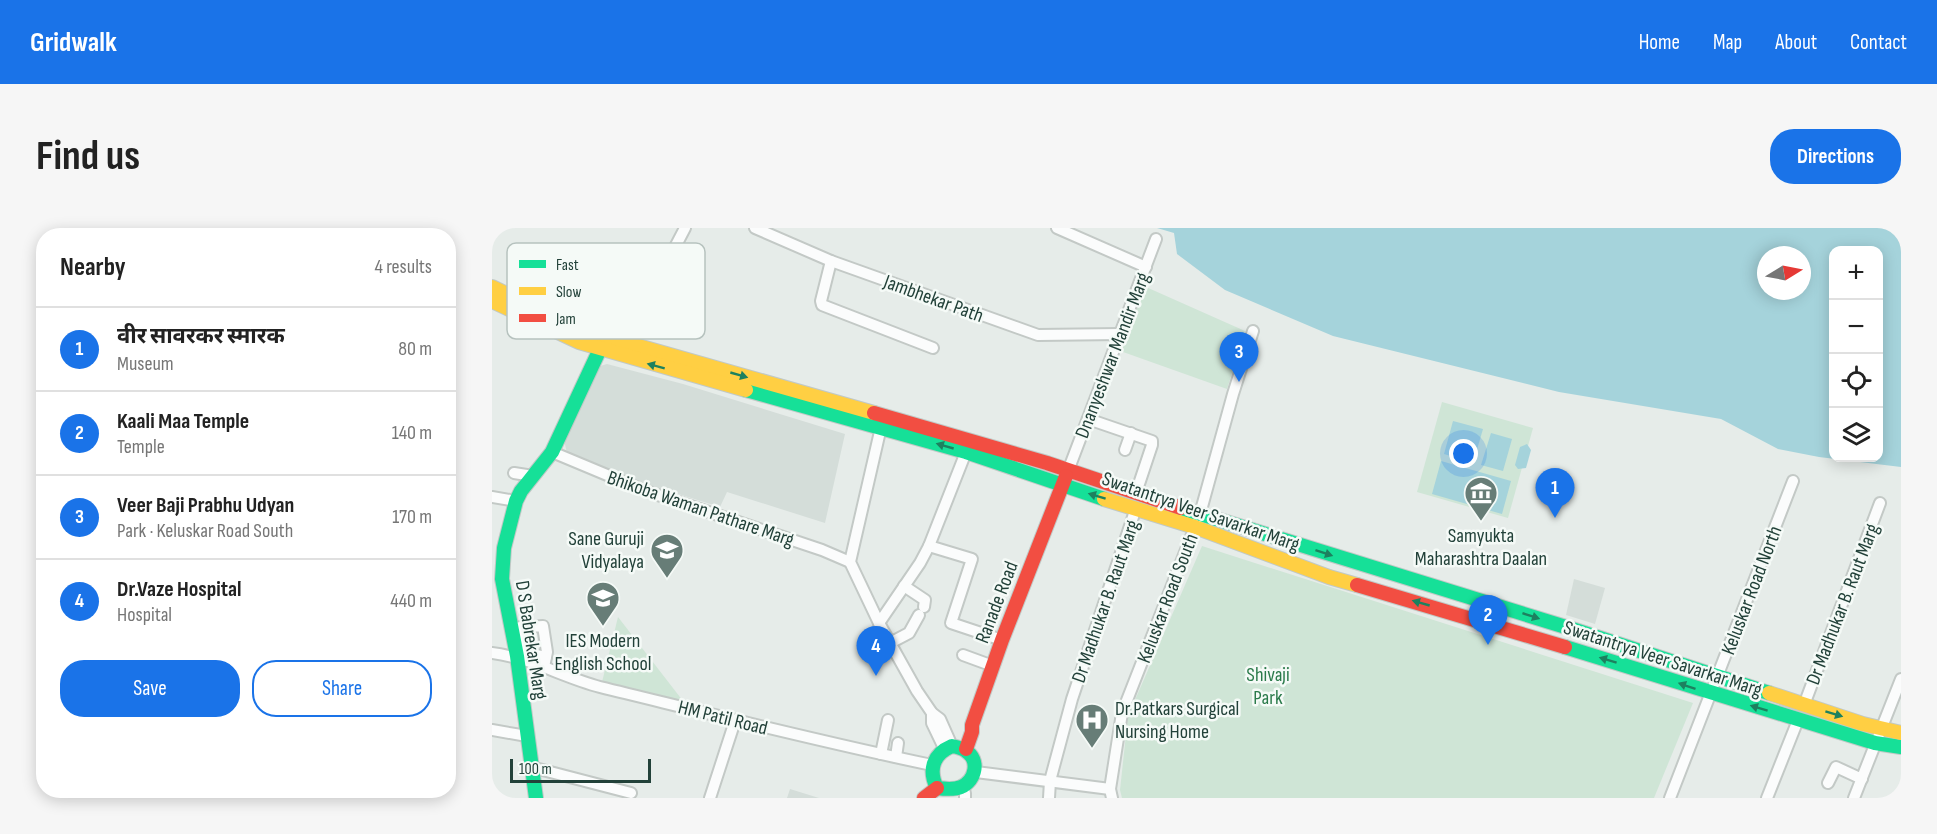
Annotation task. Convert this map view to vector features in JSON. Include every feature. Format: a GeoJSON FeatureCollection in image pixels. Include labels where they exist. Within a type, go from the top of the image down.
{"type":"FeatureCollection","features":[{"type":"Feature","properties":{"kind":"main road","name":"Swatantrya Veer Savarkar Marg"},"geometry":{"type":"LineString","coordinates":[[492,287],[507,294]]}},
{"type":"Feature","properties":{"kind":"main road","name":"Swatantrya Veer Savarkar Marg"},"geometry":{"type":"LineString","coordinates":[[492,301],[507,308]]}},
{"type":"Feature","properties":{"kind":"main road","name":"Swatantrya Veer Savarkar Marg"},"geometry":{"type":"LineString","coordinates":[[573,339],[600,350],[726,388],[773,398],[966,452],[1063,486],[1136,508],[1197,520],[1569,628],[1804,705],[1901,733]]}},
{"type":"Feature","properties":{"kind":"main road","name":"D S Babrekar Marg"},"geometry":{"type":"LineString","coordinates":[[536,798],[517,656],[516,627],[502,579],[504,548],[516,501],[552,452],[600,350],[613,339]]}},
{"type":"Feature","properties":{"kind":"main road","name":"Swatantrya Veer Savarkar Marg"},"geometry":{"type":"LineString","coordinates":[[617,339],[1136,493],[1329,577],[1495,625],[1711,694],[1875,743],[1901,747]]}},
{"type":"Feature","properties":{"kind":"main road","name":"Ranade Road"},"geometry":{"type":"LineString","coordinates":[[955,748],[972,732],[987,662],[1002,640],[1068,471]]}},
{"type":"Feature","properties":{"kind":"main road"},"geometry":{"type":"LineString","coordinates":[[955,748],[973,759],[976,772],[972,784],[959,796],[937,788],[933,782],[932,765],[938,753],[955,748]]}},
{"type":"Feature","properties":{"kind":"main road"},"geometry":{"type":"LineString","coordinates":[[924,798],[937,788]]}},
{"type":"Feature","properties":{"kind":"street"},"geometry":{"type":"LineString","coordinates":[[677,243],[685,228]]}},
{"type":"Feature","properties":{"kind":"street","name":"Jambhekar Path"},"geometry":{"type":"LineString","coordinates":[[755,228],[783,233],[831,261],[1038,336],[1120,334]]}},
{"type":"Feature","properties":{"kind":"street"},"geometry":{"type":"LineString","coordinates":[[1057,228],[1146,267]]}},
{"type":"Feature","properties":{"kind":"street","name":"Dnanyeshwar Mandir Marg"},"geometry":{"type":"LineString","coordinates":[[1068,471],[1156,239]]}},
{"type":"Feature","properties":{"kind":"street"},"geometry":{"type":"LineString","coordinates":[[831,261],[822,305],[933,348]]}},
{"type":"Feature","properties":{"kind":"street","name":"Keluskar Road South"},"geometry":{"type":"LineString","coordinates":[[1111,793],[1122,713],[1197,520],[1253,331]]}},
{"type":"Feature","properties":{"kind":"street"},"geometry":{"type":"LineString","coordinates":[[626,357],[633,339]]}},
{"type":"Feature","properties":{"kind":"street"},"geometry":{"type":"LineString","coordinates":[[1088,419],[1150,439],[1153,443],[1136,493]]}},
{"type":"Feature","properties":{"kind":"street"},"geometry":{"type":"LineString","coordinates":[[881,427],[850,562],[879,623],[932,713],[932,723],[955,748]]}},
{"type":"Feature","properties":{"kind":"street"},"geometry":{"type":"LineString","coordinates":[[1125,450],[1131,433]]}},
{"type":"Feature","properties":{"kind":"street","name":"Bhikoba Waman Pathare Marg"},"geometry":{"type":"LineString","coordinates":[[552,452],[643,490],[822,550],[850,562]]}},
{"type":"Feature","properties":{"kind":"street"},"geometry":{"type":"LineString","coordinates":[[879,623],[929,546],[966,452]]}},
{"type":"Feature","properties":{"kind":"street"},"geometry":{"type":"LineString","coordinates":[[514,472],[533,476]]}},
{"type":"Feature","properties":{"kind":"street","name":"Keluskar Road North"},"geometry":{"type":"LineString","coordinates":[[1670,798],[1793,482]]}},
{"type":"Feature","properties":{"kind":"street"},"geometry":{"type":"LineString","coordinates":[[492,497],[516,501]]}},
{"type":"Feature","properties":{"kind":"street","name":"Dr Madhukar B. Raut Marg"},"geometry":{"type":"LineString","coordinates":[[1804,705],[1880,503]]}},
{"type":"Feature","properties":{"kind":"street","name":"Dr Madhukar B. Raut Marg"},"geometry":{"type":"LineString","coordinates":[[1049,798],[1050,781],[1072,699],[1136,508]]}},
{"type":"Feature","properties":{"kind":"street"},"geometry":{"type":"LineString","coordinates":[[929,546],[972,559],[951,623],[977,635],[1002,640]]}},
{"type":"Feature","properties":{"kind":"street"},"geometry":{"type":"LineString","coordinates":[[890,643],[909,633],[922,611],[925,600],[904,586]]}},
{"type":"Feature","properties":{"kind":"street"},"geometry":{"type":"LineString","coordinates":[[543,626],[547,648],[545,662],[526,653],[516,627],[543,626]]}},
{"type":"Feature","properties":{"kind":"street","name":"HM Patil Road"},"geometry":{"type":"LineString","coordinates":[[492,653],[545,662],[586,683],[735,721],[882,754],[897,749],[932,765]]}},
{"type":"Feature","properties":{"kind":"street"},"geometry":{"type":"LineString","coordinates":[[963,655],[987,662]]}},
{"type":"Feature","properties":{"kind":"street"},"geometry":{"type":"LineString","coordinates":[[1854,798],[1901,679]]}},
{"type":"Feature","properties":{"kind":"street"},"geometry":{"type":"LineString","coordinates":[[1767,798],[1798,720]]}},
{"type":"Feature","properties":{"kind":"street"},"geometry":{"type":"LineString","coordinates":[[710,798],[735,721]]}},
{"type":"Feature","properties":{"kind":"street"},"geometry":{"type":"LineString","coordinates":[[882,754],[882,741],[889,721]]}},
{"type":"Feature","properties":{"kind":"street"},"geometry":{"type":"LineString","coordinates":[[492,730],[527,736]]}},
{"type":"Feature","properties":{"kind":"street"},"geometry":{"type":"LineString","coordinates":[[882,741],[897,749]]}},
{"type":"Feature","properties":{"kind":"street"},"geometry":{"type":"LineString","coordinates":[[531,767],[631,793]]}},
{"type":"Feature","properties":{"kind":"street"},"geometry":{"type":"LineString","coordinates":[[1828,783],[1836,767],[1862,779]]}},
{"type":"Feature","properties":{"kind":"street"},"geometry":{"type":"LineString","coordinates":[[976,772],[1050,781],[1111,793]]}},
{"type":"Feature","properties":{"kind":"shaded area"},"geometry":{"type":"Polygon","coordinates":[[[607,364],[683,384],[845,434],[825,523],[727,492],[720,507],[643,483],[567,453],[563,436],[597,367],[607,364]]]}},
{"type":"Feature","properties":{"kind":"shaded area"},"geometry":{"type":"Polygon","coordinates":[[[1574,579],[1605,588],[1595,624],[1566,615],[1574,579]]]}},
{"type":"Feature","properties":{"kind":"shaded area"},"geometry":{"type":"Polygon","coordinates":[[[790,789],[819,798],[787,798],[790,789]]]}},
{"type":"Feature","properties":{"kind":"green space"},"geometry":{"type":"Polygon","coordinates":[[[1137,283],[1245,331],[1227,389],[1109,347],[1137,283]]]}},
{"type":"Feature","properties":{"kind":"green space"},"geometry":{"type":"Polygon","coordinates":[[[1442,402],[1533,428],[1508,518],[1417,492],[1442,402]]]}},
{"type":"Feature","properties":{"kind":"green space","name":"Shivaji Park"},"geometry":{"type":"Polygon","coordinates":[[[1202,546],[1693,703],[1654,798],[1122,798],[1120,790],[1128,716],[1202,546]]]}},
{"type":"Feature","properties":{"kind":"green space"},"geometry":{"type":"Polygon","coordinates":[[[618,617],[683,701],[602,682],[618,617]]]}},
{"type":"Feature","properties":{"kind":"water"},"geometry":{"type":"Polygon","coordinates":[[[1157,228],[1901,228],[1901,467],[1860,462],[1883,462],[1883,246],[1829,246],[1829,458],[1778,449],[1721,419],[1559,392],[1333,336],[1225,290],[1177,254],[1174,233],[1157,228]]]}},
{"type":"Feature","properties":{"kind":"water"},"geometry":{"type":"Polygon","coordinates":[[[1453,421],[1483,429],[1473,463],[1444,454],[1453,421]]]}},
{"type":"Feature","properties":{"kind":"water"},"geometry":{"type":"Polygon","coordinates":[[[1491,433],[1512,439],[1503,471],[1481,465],[1491,433]]]}},
{"type":"Feature","properties":{"kind":"water"},"geometry":{"type":"Polygon","coordinates":[[[1527,444],[1531,450],[1526,468],[1518,469],[1515,465],[1520,447],[1527,444]]]}},
{"type":"Feature","properties":{"kind":"water"},"geometry":{"type":"Polygon","coordinates":[[[1441,461],[1511,481],[1502,514],[1432,494],[1441,461]]]}},
{"type":"Feature","properties":{"kind":"traffic: fast"},"geometry":{"type":"LineString","coordinates":[[536,798],[517,656],[502,579],[504,548],[516,501],[521,491],[552,452],[600,349],[606,345]]}},
{"type":"Feature","properties":{"kind":"traffic: fast"},"geometry":{"type":"LineString","coordinates":[[746,390],[966,452],[1104,499]]}},
{"type":"Feature","properties":{"kind":"traffic: fast"},"geometry":{"type":"LineString","coordinates":[[1181,508],[1569,628],[1769,693]]}},
{"type":"Feature","properties":{"kind":"traffic: fast"},"geometry":{"type":"LineString","coordinates":[[1565,647],[1875,743],[1901,747]]}},
{"type":"Feature","properties":{"kind":"traffic: fast"},"geometry":{"type":"LineString","coordinates":[[952,746],[963,749],[973,759],[975,764],[973,775],[961,787],[937,788],[933,775],[934,763],[940,753],[952,746]]}},
{"type":"Feature","properties":{"kind":"traffic: slow"},"geometry":{"type":"LineString","coordinates":[[492,287],[507,294]]}},
{"type":"Feature","properties":{"kind":"traffic: slow"},"geometry":{"type":"LineString","coordinates":[[492,301],[507,308]]}},
{"type":"Feature","properties":{"kind":"traffic: slow"},"geometry":{"type":"LineString","coordinates":[[573,339],[746,390]]}},
{"type":"Feature","properties":{"kind":"traffic: slow"},"geometry":{"type":"LineString","coordinates":[[614,339],[874,413]]}},
{"type":"Feature","properties":{"kind":"traffic: slow"},"geometry":{"type":"LineString","coordinates":[[1104,499],[1195,527],[1329,577],[1357,585]]}},
{"type":"Feature","properties":{"kind":"traffic: slow"},"geometry":{"type":"LineString","coordinates":[[1769,693],[1863,724],[1901,733]]}},
{"type":"Feature","properties":{"kind":"traffic: jam"},"geometry":{"type":"LineString","coordinates":[[874,413],[1047,463],[1181,508]]}},
{"type":"Feature","properties":{"kind":"traffic: jam"},"geometry":{"type":"LineString","coordinates":[[966,749],[972,725],[1002,640],[1066,476]]}},
{"type":"Feature","properties":{"kind":"traffic: jam"},"geometry":{"type":"LineString","coordinates":[[1357,585],[1565,647]]}},
{"type":"Feature","properties":{"kind":"traffic: jam"},"geometry":{"type":"LineString","coordinates":[[924,798],[937,788]]}},
{"type":"Feature","properties":{"kind":"place","name":"Veer Baji Prabhu Udyan"},"geometry":{"type":"Point","coordinates":[1239,382]}},
{"type":"Feature","properties":{"kind":"place","name":"वीर सावरकर स्मारक"},"geometry":{"type":"Point","coordinates":[1555,518]}},
{"type":"Feature","properties":{"kind":"place","name":"Samyukta Maharashtra Daalan"},"geometry":{"type":"Point","coordinates":[1481,522]}},
{"type":"Feature","properties":{"kind":"place","name":"Sane Guruji Vidyalaya"},"geometry":{"type":"Point","coordinates":[667,579]}},
{"type":"Feature","properties":{"kind":"place","name":"IES Modern English School"},"geometry":{"type":"Point","coordinates":[603,627]}},
{"type":"Feature","properties":{"kind":"place","name":"Kaali Maa Temple"},"geometry":{"type":"Point","coordinates":[1488,645]}},
{"type":"Feature","properties":{"kind":"place","name":"Dr.Vaze Hospital"},"geometry":{"type":"Point","coordinates":[876,676]}},
{"type":"Feature","properties":{"kind":"place","name":"Dr.Patkars Surgical Nursing Home"},"geometry":{"type":"Point","coordinates":[1092,749]}}]}
